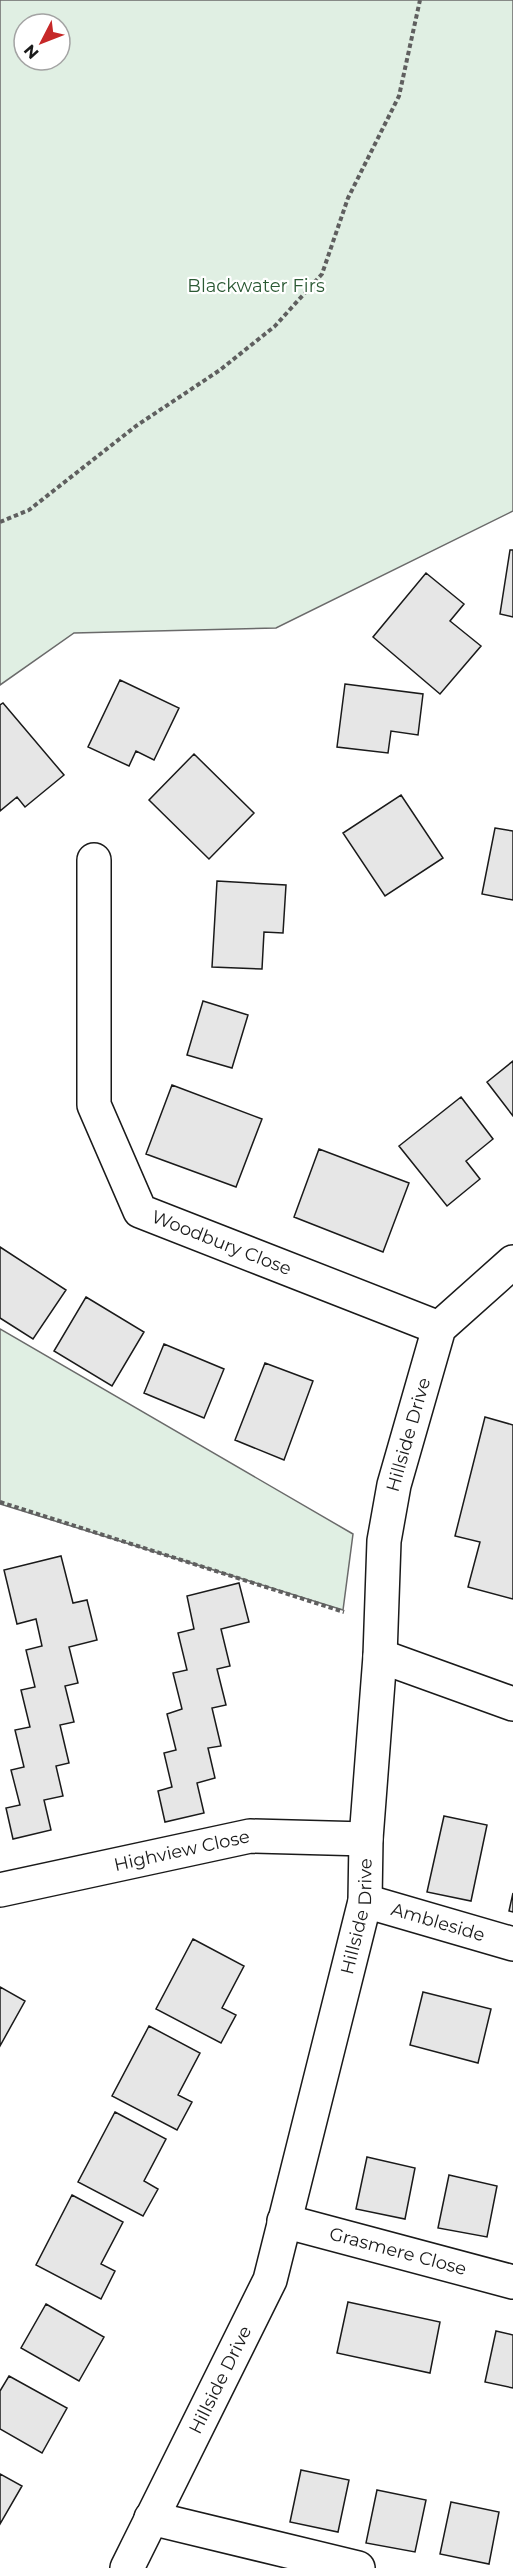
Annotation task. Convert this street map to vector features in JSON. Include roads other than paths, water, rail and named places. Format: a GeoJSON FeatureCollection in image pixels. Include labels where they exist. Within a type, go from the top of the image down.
{"type":"FeatureCollection","features":[{"type":"Feature","properties":{"kind":"street","name":"Woodbury Close"},"geometry":{"type":"LineString","coordinates":[[94,860],[94,1105],[140,1211],[438,1328]]}},
{"type":"Feature","properties":{"kind":"street"},"geometry":{"type":"LineString","coordinates":[[438,1328],[513,1262]]}},
{"type":"Feature","properties":{"kind":"street","name":"Hillside Drive"},"geometry":{"type":"LineString","coordinates":[[127,2568],[270,2280],[365,1901],[366,1839],[381,1640],[384,1541],[394,1485],[438,1328]]}},
{"type":"Feature","properties":{"kind":"street"},"geometry":{"type":"LineString","coordinates":[[381,1640],[513,1704]]}},
{"type":"Feature","properties":{"kind":"street","name":"Highview Close"},"geometry":{"type":"LineString","coordinates":[[0,1890],[250,1836],[366,1839]]}},
{"type":"Feature","properties":{"kind":"street","name":"Ambleside"},"geometry":{"type":"LineString","coordinates":[[365,1901],[513,1944]]}},
{"type":"Feature","properties":{"kind":"street","name":"Grasmere Close"},"geometry":{"type":"LineString","coordinates":[[284,2221],[513,2282]]}},
{"type":"Feature","properties":{"kind":"street"},"geometry":{"type":"LineString","coordinates":[[152,2518],[358,2568]]}},
{"type":"Feature","properties":{"kind":"park label","name":"Blackwater Firs"},"geometry":{"type":"Point","coordinates":[256,286]}}]}
